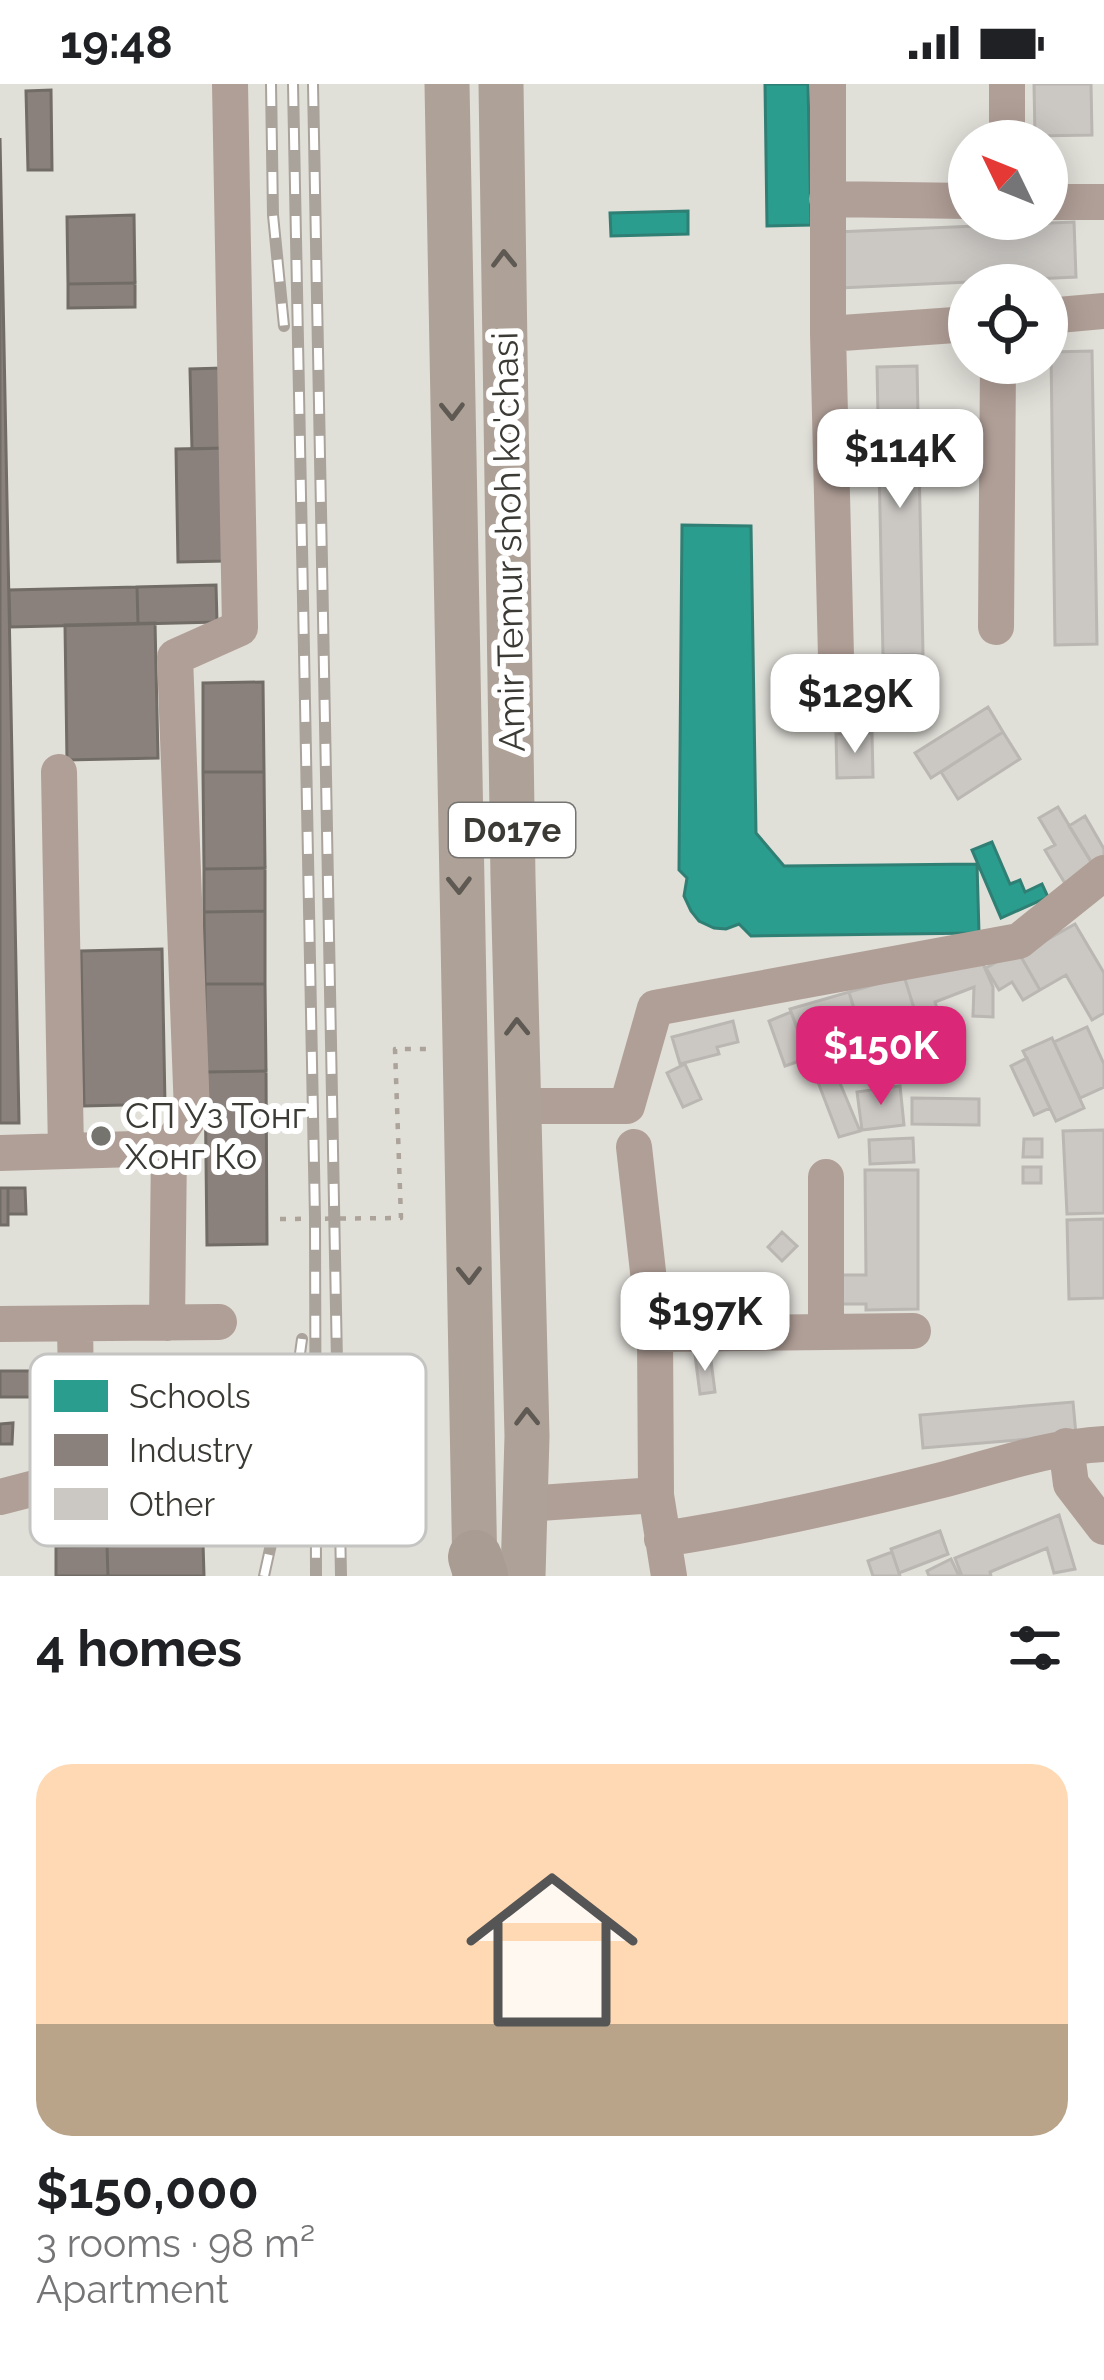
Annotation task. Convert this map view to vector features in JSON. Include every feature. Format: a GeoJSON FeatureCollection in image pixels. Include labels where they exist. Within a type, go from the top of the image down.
{"type":"FeatureCollection","features":[{"type":"Feature","properties":{"kind":"main road","name":"Amir Temur shoh ko'chasi"},"geometry":{"type":"LineString","coordinates":[[447,84],[464,1049],[488,1571]]}},
{"type":"Feature","properties":{"kind":"main road","name":"Amir Temur shoh ko'chasi"},"geometry":{"type":"LineString","coordinates":[[488,1571],[525,1504],[527,1436],[501,84]]}},
{"type":"Feature","properties":{"kind":"street"},"geometry":{"type":"LineString","coordinates":[[167,1323],[170,1148],[192,1113],[175,657],[240,628],[230,84]]}},
{"type":"Feature","properties":{"kind":"street"},"geometry":{"type":"LineString","coordinates":[[828,84],[828,334],[838,697]]}},
{"type":"Feature","properties":{"kind":"street"},"geometry":{"type":"LineString","coordinates":[[1007,84],[1007,120]]}},
{"type":"Feature","properties":{"kind":"street"},"geometry":{"type":"LineString","coordinates":[[827,199],[948,201]]}},
{"type":"Feature","properties":{"kind":"street"},"geometry":{"type":"LineString","coordinates":[[1068,202],[1104,202]]}},
{"type":"Feature","properties":{"kind":"street"},"geometry":{"type":"LineString","coordinates":[[1068,314],[1104,310]]}},
{"type":"Feature","properties":{"kind":"street"},"geometry":{"type":"LineString","coordinates":[[828,334],[948,325]]}},
{"type":"Feature","properties":{"kind":"street"},"geometry":{"type":"LineString","coordinates":[[997,627],[998,384]]}},
{"type":"Feature","properties":{"kind":"street"},"geometry":{"type":"LineString","coordinates":[[59,772],[66,1151]]}},
{"type":"Feature","properties":{"kind":"street"},"geometry":{"type":"LineString","coordinates":[[519,1106],[627,1106],[655,1008],[1019,941],[1104,873]]}},
{"type":"Feature","properties":{"kind":"street"},"geometry":{"type":"LineString","coordinates":[[634,1147],[655,1334],[656,1495],[669,1576]]}},
{"type":"Feature","properties":{"kind":"street"},"geometry":{"type":"LineString","coordinates":[[0,1153],[170,1148]]}},
{"type":"Feature","properties":{"kind":"street"},"geometry":{"type":"LineString","coordinates":[[826,1177],[826,1332]]}},
{"type":"Feature","properties":{"kind":"street"},"geometry":{"type":"LineString","coordinates":[[0,1324],[219,1322]]}},
{"type":"Feature","properties":{"kind":"street"},"geometry":{"type":"LineString","coordinates":[[75,1324],[75,1354]]}},
{"type":"Feature","properties":{"kind":"street"},"geometry":{"type":"LineString","coordinates":[[655,1334],[913,1331]]}},
{"type":"Feature","properties":{"kind":"street"},"geometry":{"type":"LineString","coordinates":[[662,1539],[749,1525],[1066,1446],[1104,1444]]}},
{"type":"Feature","properties":{"kind":"street"},"geometry":{"type":"LineString","coordinates":[[1066,1446],[1104,1527]]}},
{"type":"Feature","properties":{"kind":"street"},"geometry":{"type":"LineString","coordinates":[[0,1497],[30,1489]]}},
{"type":"Feature","properties":{"kind":"street"},"geometry":{"type":"LineString","coordinates":[[525,1504],[656,1495]]}},
{"type":"Feature","properties":{"kind":"path"},"geometry":{"type":"LineString","coordinates":[[280,1219],[401,1218],[394,1048],[464,1049]]}},
{"type":"Feature","properties":{"kind":"building: Schools"},"geometry":{"type":"Polygon","coordinates":[[[765,84],[808,84],[811,225],[767,226],[765,84]]]}},
{"type":"Feature","properties":{"kind":"building: Schools"},"geometry":{"type":"Polygon","coordinates":[[[688,211],[688,234],[611,236],[610,213],[688,211]]]}},
{"type":"Feature","properties":{"kind":"building: Schools"},"geometry":{"type":"Polygon","coordinates":[[[682,525],[751,526],[756,833],[784,866],[977,864],[979,933],[751,936],[739,924],[714,928],[691,911],[684,896],[687,878],[679,870],[682,525]]]}},
{"type":"Feature","properties":{"kind":"building: Schools"},"geometry":{"type":"Polygon","coordinates":[[[992,842],[1010,884],[1020,880],[1025,892],[1042,884],[1048,897],[1001,918],[972,850],[992,842]]]}},
{"type":"Feature","properties":{"kind":"building: Industry"},"geometry":{"type":"Polygon","coordinates":[[[51,90],[52,170],[28,170],[26,91],[51,90]]]}},
{"type":"Feature","properties":{"kind":"building: Industry"},"geometry":{"type":"Polygon","coordinates":[[[0,138],[19,1123],[0,1123],[0,138]]]}},
{"type":"Feature","properties":{"kind":"building: Industry"},"geometry":{"type":"Polygon","coordinates":[[[134,215],[135,283],[68,284],[67,217],[134,215]]]}},
{"type":"Feature","properties":{"kind":"building: Industry"},"geometry":{"type":"Polygon","coordinates":[[[135,283],[135,307],[68,308],[68,284],[135,283]]]}},
{"type":"Feature","properties":{"kind":"building: Industry"},"geometry":{"type":"Polygon","coordinates":[[[222,368],[224,448],[192,449],[190,369],[222,368]]]}},
{"type":"Feature","properties":{"kind":"building: Industry"},"geometry":{"type":"Polygon","coordinates":[[[224,448],[226,561],[178,562],[176,449],[224,448]]]}},
{"type":"Feature","properties":{"kind":"building: Industry"},"geometry":{"type":"Polygon","coordinates":[[[216,585],[217,622],[138,624],[137,587],[216,585]]]}},
{"type":"Feature","properties":{"kind":"building: Industry"},"geometry":{"type":"Polygon","coordinates":[[[137,587],[138,624],[10,627],[9,590],[137,587]]]}},
{"type":"Feature","properties":{"kind":"building: Industry"},"geometry":{"type":"Polygon","coordinates":[[[155,623],[158,758],[67,760],[65,625],[155,623]]]}},
{"type":"Feature","properties":{"kind":"building: Industry"},"geometry":{"type":"Polygon","coordinates":[[[263,682],[264,772],[203,772],[203,683],[263,682]]]}},
{"type":"Feature","properties":{"kind":"building: Industry"},"geometry":{"type":"Polygon","coordinates":[[[203,772],[264,772],[265,868],[204,869],[203,772]]]}},
{"type":"Feature","properties":{"kind":"building: Industry"},"geometry":{"type":"Polygon","coordinates":[[[265,868],[265,911],[204,912],[204,869],[265,868]]]}},
{"type":"Feature","properties":{"kind":"building: Industry"},"geometry":{"type":"Polygon","coordinates":[[[265,911],[265,984],[205,984],[204,912],[265,911]]]}},
{"type":"Feature","properties":{"kind":"building: Industry"},"geometry":{"type":"Polygon","coordinates":[[[162,949],[165,1104],[84,1106],[81,951],[162,949]]]}},
{"type":"Feature","properties":{"kind":"building: Industry"},"geometry":{"type":"Polygon","coordinates":[[[205,984],[265,984],[266,1071],[205,1072],[205,984]]]}},
{"type":"Feature","properties":{"kind":"building: Industry"},"geometry":{"type":"Polygon","coordinates":[[[266,1071],[267,1244],[207,1245],[205,1072],[266,1071]]]}},
{"type":"Feature","properties":{"kind":"building: Industry"},"geometry":{"type":"Polygon","coordinates":[[[0,1188],[8,1188],[8,1225],[0,1225],[0,1188]]]}},
{"type":"Feature","properties":{"kind":"building: Industry"},"geometry":{"type":"Polygon","coordinates":[[[8,1188],[25,1188],[26,1214],[8,1214],[8,1188]]]}},
{"type":"Feature","properties":{"kind":"building: Industry"},"geometry":{"type":"Polygon","coordinates":[[[0,1371],[30,1371],[30,1397],[0,1397],[0,1371]]]}},
{"type":"Feature","properties":{"kind":"building: Industry"},"geometry":{"type":"Polygon","coordinates":[[[13,1423],[12,1444],[0,1444],[0,1424],[13,1423]]]}},
{"type":"Feature","properties":{"kind":"building: Industry"},"geometry":{"type":"Polygon","coordinates":[[[107,1546],[203,1546],[204,1576],[108,1576],[107,1546]]]}},
{"type":"Feature","properties":{"kind":"building: Industry"},"geometry":{"type":"Polygon","coordinates":[[[107,1546],[108,1576],[56,1576],[56,1547],[107,1546]]]}},
{"type":"Feature","properties":{"kind":"building: Other"},"geometry":{"type":"Polygon","coordinates":[[[1034,84],[1091,84],[1092,135],[1068,135],[1068,120],[1035,120],[1034,84]]]}},
{"type":"Feature","properties":{"kind":"building: Other"},"geometry":{"type":"Polygon","coordinates":[[[1068,222],[1074,222],[1076,277],[1068,277],[1068,264],[948,264],[948,283],[840,288],[837,232],[948,227],[948,240],[1068,240],[1068,222]]]}},
{"type":"Feature","properties":{"kind":"building: Other"},"geometry":{"type":"Polygon","coordinates":[[[1092,351],[1097,644],[1055,645],[1051,384],[1068,384],[1068,352],[1092,351]]]}},
{"type":"Feature","properties":{"kind":"building: Other"},"geometry":{"type":"Polygon","coordinates":[[[917,366],[923,654],[883,655],[877,367],[917,366]]]}},
{"type":"Feature","properties":{"kind":"building: Other"},"geometry":{"type":"Polygon","coordinates":[[[988,707],[1003,732],[931,778],[915,753],[988,707]]]}},
{"type":"Feature","properties":{"kind":"building: Other"},"geometry":{"type":"Polygon","coordinates":[[[1003,732],[1020,759],[958,799],[941,772],[1003,732]]]}},
{"type":"Feature","properties":{"kind":"building: Other"},"geometry":{"type":"Polygon","coordinates":[[[872,733],[873,777],[837,778],[836,734],[872,733]]]}},
{"type":"Feature","properties":{"kind":"building: Other"},"geometry":{"type":"Polygon","coordinates":[[[1058,807],[1095,868],[1066,885],[1045,850],[1055,845],[1039,818],[1058,807]]]}},
{"type":"Feature","properties":{"kind":"building: Other"},"geometry":{"type":"Polygon","coordinates":[[[1085,816],[1104,849],[1104,855],[1091,862],[1069,826],[1085,816]]]}},
{"type":"Feature","properties":{"kind":"building: Other"},"geometry":{"type":"Polygon","coordinates":[[[1075,924],[1104,973],[1104,1013],[1092,1020],[1066,975],[1040,990],[1020,955],[1075,924]]]}},
{"type":"Feature","properties":{"kind":"building: Other"},"geometry":{"type":"Polygon","coordinates":[[[977,950],[993,987],[993,1017],[973,1016],[974,987],[935,1002],[943,1027],[922,1034],[904,976],[977,950]]]}},
{"type":"Feature","properties":{"kind":"building: Other"},"geometry":{"type":"Polygon","coordinates":[[[1017,950],[1040,990],[1023,1000],[1012,982],[999,990],[986,968],[1017,950]]]}},
{"type":"Feature","properties":{"kind":"building: Other"},"geometry":{"type":"Polygon","coordinates":[[[904,976],[914,1008],[873,1020],[881,1046],[866,1051],[849,992],[904,976]]]}},
{"type":"Feature","properties":{"kind":"building: Other"},"geometry":{"type":"Polygon","coordinates":[[[849,992],[858,1021],[819,1033],[860,1131],[839,1137],[790,1009],[849,992]]]}},
{"type":"Feature","properties":{"kind":"building: Other"},"geometry":{"type":"Polygon","coordinates":[[[791,1012],[808,1058],[785,1066],[769,1021],[791,1012]]]}},
{"type":"Feature","properties":{"kind":"building: Other"},"geometry":{"type":"Polygon","coordinates":[[[733,1021],[738,1042],[717,1047],[719,1054],[680,1064],[672,1037],[733,1021]]]}},
{"type":"Feature","properties":{"kind":"building: Other"},"geometry":{"type":"Polygon","coordinates":[[[1087,1027],[1104,1064],[1104,1087],[1080,1098],[1054,1042],[1087,1027]]]}},
{"type":"Feature","properties":{"kind":"building: Other"},"geometry":{"type":"Polygon","coordinates":[[[1052,1038],[1084,1108],[1056,1121],[1023,1051],[1052,1038]]]}},
{"type":"Feature","properties":{"kind":"building: Other"},"geometry":{"type":"Polygon","coordinates":[[[1027,1058],[1050,1108],[1034,1115],[1011,1066],[1027,1058]]]}},
{"type":"Feature","properties":{"kind":"building: Other"},"geometry":{"type":"Polygon","coordinates":[[[685,1064],[701,1099],[683,1107],[667,1073],[685,1064]]]}},
{"type":"Feature","properties":{"kind":"building: Other"},"geometry":{"type":"Polygon","coordinates":[[[900,1086],[904,1125],[862,1130],[857,1092],[900,1086]]]}},
{"type":"Feature","properties":{"kind":"building: Other"},"geometry":{"type":"Polygon","coordinates":[[[912,1098],[979,1099],[979,1125],[912,1124],[912,1098]]]}},
{"type":"Feature","properties":{"kind":"building: Other"},"geometry":{"type":"Polygon","coordinates":[[[1104,1130],[1104,1213],[1067,1214],[1063,1131],[1104,1130]]]}},
{"type":"Feature","properties":{"kind":"building: Other"},"geometry":{"type":"Polygon","coordinates":[[[913,1138],[914,1162],[870,1164],[869,1140],[913,1138]]]}},
{"type":"Feature","properties":{"kind":"building: Other"},"geometry":{"type":"Polygon","coordinates":[[[1024,1139],[1042,1139],[1042,1157],[1023,1157],[1024,1139]]]}},
{"type":"Feature","properties":{"kind":"building: Other"},"geometry":{"type":"Polygon","coordinates":[[[1023,1167],[1041,1167],[1041,1183],[1023,1183],[1023,1167]]]}},
{"type":"Feature","properties":{"kind":"building: Other"},"geometry":{"type":"Polygon","coordinates":[[[865,1170],[918,1170],[918,1309],[866,1310],[866,1304],[838,1304],[838,1275],[866,1275],[865,1170]]]}},
{"type":"Feature","properties":{"kind":"building: Other"},"geometry":{"type":"Polygon","coordinates":[[[1104,1219],[1104,1298],[1069,1299],[1067,1220],[1104,1219]]]}},
{"type":"Feature","properties":{"kind":"building: Other"},"geometry":{"type":"Polygon","coordinates":[[[782,1232],[797,1246],[782,1261],[768,1247],[782,1232]]]}},
{"type":"Feature","properties":{"kind":"building: Other"},"geometry":{"type":"Polygon","coordinates":[[[710,1353],[715,1392],[700,1394],[695,1355],[710,1353]]]}},
{"type":"Feature","properties":{"kind":"building: Other"},"geometry":{"type":"Polygon","coordinates":[[[1073,1402],[1076,1435],[923,1448],[920,1415],[1073,1402]]]}},
{"type":"Feature","properties":{"kind":"building: Other"},"geometry":{"type":"Polygon","coordinates":[[[1059,1515],[1075,1569],[1054,1573],[1047,1548],[990,1572],[991,1576],[962,1576],[955,1558],[1059,1515]]]}},
{"type":"Feature","properties":{"kind":"building: Other"},"geometry":{"type":"Polygon","coordinates":[[[940,1531],[948,1554],[899,1573],[891,1549],[940,1531]]]}},
{"type":"Feature","properties":{"kind":"building: Other"},"geometry":{"type":"Polygon","coordinates":[[[892,1552],[900,1576],[873,1576],[868,1561],[892,1552]]]}},
{"type":"Feature","properties":{"kind":"building: Other"},"geometry":{"type":"Polygon","coordinates":[[[951,1559],[959,1576],[929,1576],[927,1571],[951,1559]]]}},
{"type":"Feature","properties":{"kind":"railway"},"geometry":{"type":"LineString","coordinates":[[271,84],[273,215],[284,326]]}},
{"type":"Feature","properties":{"kind":"railway"},"geometry":{"type":"LineString","coordinates":[[293,84],[315,1354]]}},
{"type":"Feature","properties":{"kind":"railway"},"geometry":{"type":"LineString","coordinates":[[313,84],[337,1354]]}},
{"type":"Feature","properties":{"kind":"railway"},"geometry":{"type":"LineString","coordinates":[[300,1354],[302,1339]]}},
{"type":"Feature","properties":{"kind":"railway"},"geometry":{"type":"LineString","coordinates":[[264,1576],[271,1546]]}},
{"type":"Feature","properties":{"kind":"railway"},"geometry":{"type":"LineString","coordinates":[[316,1546],[316,1576]]}},
{"type":"Feature","properties":{"kind":"railway"},"geometry":{"type":"LineString","coordinates":[[340,1546],[341,1576]]}},
{"type":"Feature","properties":{"kind":"place","name":"СП Уз Тонг Хонг Ко"},"geometry":{"type":"Point","coordinates":[101,1136]}}]}
